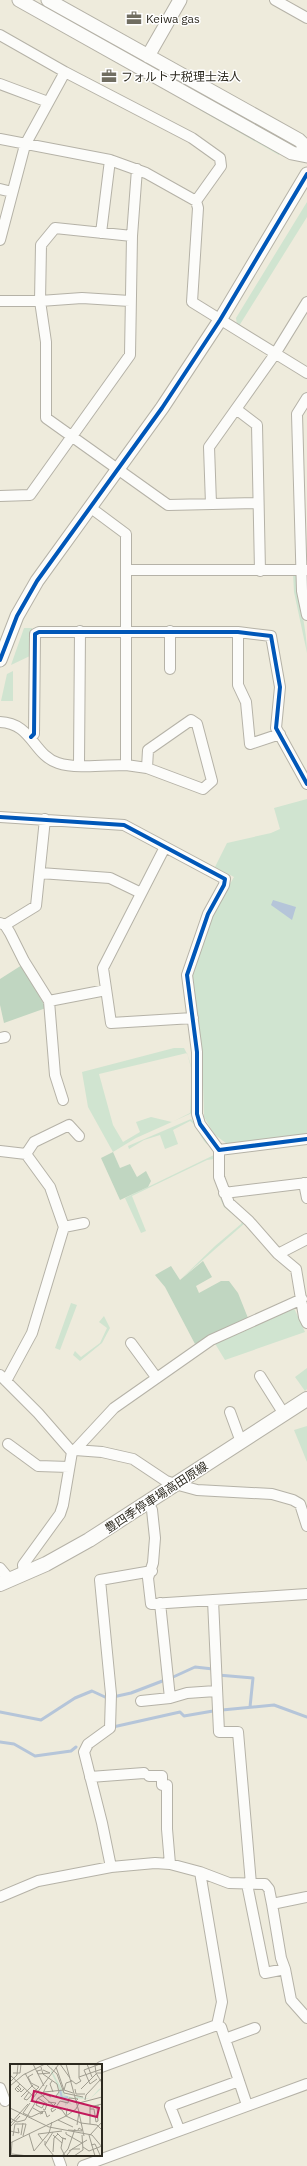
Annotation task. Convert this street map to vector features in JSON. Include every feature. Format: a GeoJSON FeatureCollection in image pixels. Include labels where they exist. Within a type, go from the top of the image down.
{"type":"FeatureCollection","features":[{"type":"Feature","properties":{"kind":"main road","name":"豊四季停車場高田原線"},"geometry":{"type":"LineString","coordinates":[[5,1582],[24,1574],[89,1540],[307,1399]]}},
{"type":"Feature","properties":{"kind":"street"},"geometry":{"type":"LineString","coordinates":[[19,0],[292,153],[307,156]]}},
{"type":"Feature","properties":{"kind":"street"},"geometry":{"type":"LineString","coordinates":[[48,0],[299,140],[307,148]]}},
{"type":"Feature","properties":{"kind":"street"},"geometry":{"type":"LineString","coordinates":[[148,56],[180,0]]}},
{"type":"Feature","properties":{"kind":"street"},"geometry":{"type":"LineString","coordinates":[[275,0],[307,18]]}},
{"type":"Feature","properties":{"kind":"street"},"geometry":{"type":"LineString","coordinates":[[0,35],[65,72],[192,138],[220,158],[220,166],[196,201]]}},
{"type":"Feature","properties":{"kind":"street"},"geometry":{"type":"LineString","coordinates":[[0,240],[25,145],[65,72]]}},
{"type":"Feature","properties":{"kind":"street"},"geometry":{"type":"LineString","coordinates":[[0,84],[48,102]]}},
{"type":"Feature","properties":{"kind":"street"},"geometry":{"type":"LineString","coordinates":[[0,140],[110,160],[137,169],[196,201],[198,208],[192,302],[307,373]]}},
{"type":"Feature","properties":{"kind":"street"},"geometry":{"type":"LineString","coordinates":[[101,233],[110,160]]}},
{"type":"Feature","properties":{"kind":"street"},"geometry":{"type":"LineString","coordinates":[[0,496],[30,495],[130,355],[132,236],[137,169]]}},
{"type":"Feature","properties":{"kind":"street"},"geometry":{"type":"LineString","coordinates":[[0,660],[26,599],[49,564],[119,470],[220,320],[307,174]]}},
{"type":"Feature","properties":{"kind":"street"},"geometry":{"type":"LineString","coordinates":[[0,189],[12,192]]}},
{"type":"Feature","properties":{"kind":"street"},"geometry":{"type":"LineString","coordinates":[[132,236],[56,228],[41,245],[40,301],[46,342],[46,418],[168,505],[258,503]]}},
{"type":"Feature","properties":{"kind":"street"},"geometry":{"type":"LineString","coordinates":[[0,301],[40,301],[82,298],[130,301]]}},
{"type":"Feature","properties":{"kind":"street"},"geometry":{"type":"LineString","coordinates":[[211,504],[209,447],[275,354],[307,302]]}},
{"type":"Feature","properties":{"kind":"street"},"geometry":{"type":"LineString","coordinates":[[307,398],[297,414],[303,442],[304,570],[302,591],[307,615]]}},
{"type":"Feature","properties":{"kind":"street"},"geometry":{"type":"LineString","coordinates":[[236,409],[257,424],[260,571]]}},
{"type":"Feature","properties":{"kind":"street"},"geometry":{"type":"LineString","coordinates":[[92,508],[126,534],[126,765]]}},
{"type":"Feature","properties":{"kind":"street"},"geometry":{"type":"LineString","coordinates":[[126,570],[304,570]]}},
{"type":"Feature","properties":{"kind":"street"},"geometry":{"type":"LineString","coordinates":[[79,765],[80,631]]}},
{"type":"Feature","properties":{"kind":"street"},"geometry":{"type":"LineString","coordinates":[[170,631],[170,669]]}},
{"type":"Feature","properties":{"kind":"street"},"geometry":{"type":"LineString","coordinates":[[31,737],[34,734],[35,634],[39,632],[238,632],[271,636],[280,688],[276,728],[307,784]]}},
{"type":"Feature","properties":{"kind":"street"},"geometry":{"type":"LineString","coordinates":[[238,632],[238,685],[246,702],[250,744],[280,734]]}},
{"type":"Feature","properties":{"kind":"street"},"geometry":{"type":"LineString","coordinates":[[0,722],[7,722],[18,727],[31,737],[47,757],[58,763],[79,765],[126,765],[146,768],[203,789],[212,781],[197,724],[191,720],[148,750],[146,768]]}},
{"type":"Feature","properties":{"kind":"street"},"geometry":{"type":"LineString","coordinates":[[0,817],[124,825],[225,879],[224,885],[208,914],[187,975],[197,1052],[198,1114],[202,1128],[219,1150],[219,1177],[229,1203],[249,1221],[278,1254],[296,1269],[303,1296],[304,1317],[307,1322]]}},
{"type":"Feature","properties":{"kind":"street"},"geometry":{"type":"LineString","coordinates":[[45,819],[36,906],[2,924],[49,1001],[55,1075],[63,1100]]}},
{"type":"Feature","properties":{"kind":"street"},"geometry":{"type":"LineString","coordinates":[[165,847],[103,968],[111,1023],[193,1018]]}},
{"type":"Feature","properties":{"kind":"street"},"geometry":{"type":"LineString","coordinates":[[40,873],[110,878],[141,894]]}},
{"type":"Feature","properties":{"kind":"street"},"geometry":{"type":"LineString","coordinates":[[49,1001],[106,990]]}},
{"type":"Feature","properties":{"kind":"street"},"geometry":{"type":"LineString","coordinates":[[26,1154],[34,1142],[68,1125],[79,1136]]}},
{"type":"Feature","properties":{"kind":"street"},"geometry":{"type":"LineString","coordinates":[[219,1150],[307,1139]]}},
{"type":"Feature","properties":{"kind":"street"},"geometry":{"type":"LineString","coordinates":[[0,1151],[26,1154],[50,1188],[64,1227],[32,1333],[2,1380],[38,1413],[74,1451],[102,1452],[132,1459],[166,1481],[197,1490],[256,1492],[282,1496],[300,1504],[307,1526]]}},
{"type":"Feature","properties":{"kind":"street"},"geometry":{"type":"LineString","coordinates":[[224,1193],[305,1183],[307,1198]]}},
{"type":"Feature","properties":{"kind":"street"},"geometry":{"type":"LineString","coordinates":[[64,1227],[84,1223]]}},
{"type":"Feature","properties":{"kind":"street"},"geometry":{"type":"LineString","coordinates":[[278,1254],[307,1240]]}},
{"type":"Feature","properties":{"kind":"street"},"geometry":{"type":"LineString","coordinates":[[24,1574],[23,1565],[60,1514],[63,1505],[69,1467],[74,1451],[114,1408],[156,1377],[211,1340],[303,1296]]}},
{"type":"Feature","properties":{"kind":"street"},"geometry":{"type":"LineString","coordinates":[[131,1343],[156,1377]]}},
{"type":"Feature","properties":{"kind":"street"},"geometry":{"type":"LineString","coordinates":[[260,1376],[284,1414]]}},
{"type":"Feature","properties":{"kind":"street"},"geometry":{"type":"LineString","coordinates":[[230,1412],[241,1442]]}},
{"type":"Feature","properties":{"kind":"street"},"geometry":{"type":"LineString","coordinates":[[8,1444],[38,1466],[69,1467]]}},
{"type":"Feature","properties":{"kind":"street"},"geometry":{"type":"LineString","coordinates":[[147,1502],[152,1510],[155,1538],[152,1570],[148,1578],[151,1604],[307,1594]]}},
{"type":"Feature","properties":{"kind":"street"},"geometry":{"type":"LineString","coordinates":[[0,1568],[5,1582]]}},
{"type":"Feature","properties":{"kind":"street"},"geometry":{"type":"LineString","coordinates":[[111,1868],[84,1752],[88,1744],[110,1728],[111,1694],[100,1580],[152,1570]]}},
{"type":"Feature","properties":{"kind":"street"},"geometry":{"type":"LineString","coordinates":[[213,1600],[219,1732],[238,1732],[249,1884],[265,1973],[285,1969]]}},
{"type":"Feature","properties":{"kind":"street"},"geometry":{"type":"LineString","coordinates":[[160,1603],[170,1698]]}},
{"type":"Feature","properties":{"kind":"street"},"geometry":{"type":"LineString","coordinates":[[141,1701],[170,1698],[187,1693],[216,1691]]}},
{"type":"Feature","properties":{"kind":"street"},"geometry":{"type":"LineString","coordinates":[[90,1776],[162,1776],[162,1785],[167,1785],[167,1829],[170,1864]]}},
{"type":"Feature","properties":{"kind":"street"},"geometry":{"type":"LineString","coordinates":[[0,1897],[38,1881],[111,1868],[154,1863],[170,1864],[200,1872],[229,1883],[265,1884],[269,1889],[280,1958],[285,1969],[291,2000],[307,2018]]}},
{"type":"Feature","properties":{"kind":"street"},"geometry":{"type":"LineString","coordinates":[[200,1872],[222,2002],[217,2025]]}},
{"type":"Feature","properties":{"kind":"street"},"geometry":{"type":"LineString","coordinates":[[272,1904],[307,1897]]}},
{"type":"Feature","properties":{"kind":"street"},"geometry":{"type":"LineString","coordinates":[[217,2025],[221,2027],[247,2105]]}},
{"type":"Feature","properties":{"kind":"street"},"geometry":{"type":"LineString","coordinates":[[102,2067],[217,2025]]}},
{"type":"Feature","properties":{"kind":"street"},"geometry":{"type":"LineString","coordinates":[[225,2039],[255,2028]]}},
{"type":"Feature","properties":{"kind":"street"},"geometry":{"type":"LineString","coordinates":[[179,2129],[170,2106],[239,2081]]}},
{"type":"Feature","properties":{"kind":"street"},"geometry":{"type":"LineString","coordinates":[[83,2166],[179,2129],[307,2084]]}},
{"type":"Feature","properties":{"kind":"street"},"geometry":{"type":"LineString","coordinates":[[0,2088],[5,2101]]}},
{"type":"Feature","properties":{"kind":"street"},"geometry":{"type":"LineString","coordinates":[[57,2156],[61,2166]]}},
{"type":"Feature","properties":{"kind":"green space"},"geometry":{"type":"Polygon","coordinates":[[[66,16],[215,99],[253,125],[64,20],[66,16]]]}},
{"type":"Feature","properties":{"kind":"green space"},"geometry":{"type":"Polygon","coordinates":[[[201,108],[280,152],[279,155],[200,110],[201,108]]]}},
{"type":"Feature","properties":{"kind":"green space"},"geometry":{"type":"Polygon","coordinates":[[[307,202],[307,217],[239,326],[237,325],[236,318],[307,202]]]}},
{"type":"Feature","properties":{"kind":"green space"},"geometry":{"type":"Polygon","coordinates":[[[293,573],[297,576],[306,634],[307,653],[294,592],[293,573]]]}},
{"type":"Feature","properties":{"kind":"green space"},"geometry":{"type":"Polygon","coordinates":[[[24,628],[32,628],[32,655],[11,665],[24,628]]]}},
{"type":"Feature","properties":{"kind":"green space"},"geometry":{"type":"Polygon","coordinates":[[[13,671],[13,701],[1,701],[7,674],[13,671]]]}},
{"type":"Feature","properties":{"kind":"green space"},"geometry":{"type":"Polygon","coordinates":[[[307,799],[307,1134],[227,1144],[214,1134],[204,1117],[202,1052],[191,978],[211,917],[234,877],[215,867],[227,843],[271,833],[280,829],[274,808],[307,799]]]}},
{"type":"Feature","properties":{"kind":"green space"},"geometry":{"type":"Polygon","coordinates":[[[22,965],[46,1008],[4,1023],[0,1005],[0,979],[22,965]]]}},
{"type":"Feature","properties":{"kind":"green space"},"geometry":{"type":"Polygon","coordinates":[[[174,1048],[184,1048],[187,1053],[99,1074],[113,1125],[123,1142],[140,1132],[136,1122],[151,1117],[172,1122],[136,1138],[113,1152],[88,1107],[82,1072],[174,1048]]]}},
{"type":"Feature","properties":{"kind":"green space"},"geometry":{"type":"Polygon","coordinates":[[[192,1071],[194,1098],[192,1113],[173,1121],[190,1113],[192,1071]]]}},
{"type":"Feature","properties":{"kind":"green space"},"geometry":{"type":"Polygon","coordinates":[[[191,1119],[213,1147],[205,1143],[196,1127],[190,1121],[173,1130],[178,1144],[165,1149],[160,1135],[144,1140],[129,1149],[128,1146],[191,1119]]]}},
{"type":"Feature","properties":{"kind":"green space"},"geometry":{"type":"Polygon","coordinates":[[[113,1152],[120,1168],[130,1164],[137,1177],[146,1171],[151,1181],[148,1187],[120,1200],[101,1158],[113,1152]]]}},
{"type":"Feature","properties":{"kind":"green space"},"geometry":{"type":"Polygon","coordinates":[[[216,1152],[216,1179],[219,1194],[215,1181],[215,1159],[207,1160],[132,1196],[146,1231],[141,1233],[125,1198],[214,1155],[216,1152]]]}},
{"type":"Feature","properties":{"kind":"green space"},"geometry":{"type":"Polygon","coordinates":[[[219,1196],[226,1207],[245,1223],[180,1280],[242,1222],[224,1207],[219,1196]]]}},
{"type":"Feature","properties":{"kind":"green space"},"geometry":{"type":"Polygon","coordinates":[[[203,1261],[212,1277],[196,1286],[199,1293],[221,1281],[229,1281],[238,1293],[248,1318],[195,1344],[165,1287],[155,1275],[171,1266],[180,1280],[203,1261]]]}},
{"type":"Feature","properties":{"kind":"green space"},"geometry":{"type":"Polygon","coordinates":[[[71,1303],[77,1305],[60,1350],[55,1348],[71,1303]]]}},
{"type":"Feature","properties":{"kind":"green space"},"geometry":{"type":"Polygon","coordinates":[[[294,1308],[305,1332],[225,1360],[214,1342],[294,1308]]]}},
{"type":"Feature","properties":{"kind":"green space"},"geometry":{"type":"Polygon","coordinates":[[[104,1316],[110,1328],[102,1343],[80,1361],[73,1355],[75,1351],[81,1357],[100,1343],[107,1328],[99,1322],[104,1316]]]}},
{"type":"Feature","properties":{"kind":"green space"},"geometry":{"type":"Polygon","coordinates":[[[307,1368],[307,1389],[305,1391],[295,1377],[307,1368]]]}},
{"type":"Feature","properties":{"kind":"green space"},"geometry":{"type":"Polygon","coordinates":[[[307,1426],[307,1462],[294,1430],[307,1426]]]}},
{"type":"Feature","properties":{"kind":"water"},"geometry":{"type":"Polygon","coordinates":[[[273,900],[296,907],[292,920],[271,905],[273,900]]]}},
{"type":"Feature","properties":{"kind":"waterway"},"geometry":{"type":"LineString","coordinates":[[171,1678],[195,1667],[213,1669]]}},
{"type":"Feature","properties":{"kind":"waterway"},"geometry":{"type":"LineString","coordinates":[[218,1675],[253,1678],[250,1707]]}},
{"type":"Feature","properties":{"kind":"waterway"},"geometry":{"type":"LineString","coordinates":[[113,1697],[131,1693],[165,1680]]}},
{"type":"Feature","properties":{"kind":"waterway"},"geometry":{"type":"LineString","coordinates":[[0,1712],[41,1720],[75,1698],[92,1691],[105,1697]]}},
{"type":"Feature","properties":{"kind":"waterway"},"geometry":{"type":"LineString","coordinates":[[222,1710],[274,1705],[307,1717]]}},
{"type":"Feature","properties":{"kind":"waterway"},"geometry":{"type":"LineString","coordinates":[[113,1727],[180,1712],[184,1716],[213,1711]]}},
{"type":"Feature","properties":{"kind":"waterway"},"geometry":{"type":"LineString","coordinates":[[0,1742],[14,1744],[35,1756],[71,1751],[76,1747]]}},
{"type":"Feature","properties":{"kind":"cycle path"},"geometry":{"type":"LineString","coordinates":[[0,660],[17,616],[37,581],[162,408],[220,320],[307,174]]}},
{"type":"Feature","properties":{"kind":"cycle path"},"geometry":{"type":"LineString","coordinates":[[31,737],[34,734],[35,634],[39,632],[238,632],[271,636],[280,687],[276,728],[307,784]]}},
{"type":"Feature","properties":{"kind":"cycle path"},"geometry":{"type":"LineString","coordinates":[[0,817],[124,825],[225,879],[224,885],[208,914],[187,975],[197,1052],[197,1114],[200,1124],[219,1150],[307,1139]]}},
{"type":"Feature","properties":{"kind":"place","name":"Keiwa gas"},"geometry":{"type":"Point","coordinates":[134,18]}},
{"type":"Feature","properties":{"kind":"place","name":"フォルトナ税理士法人"},"geometry":{"type":"Point","coordinates":[109,76]}}]}
